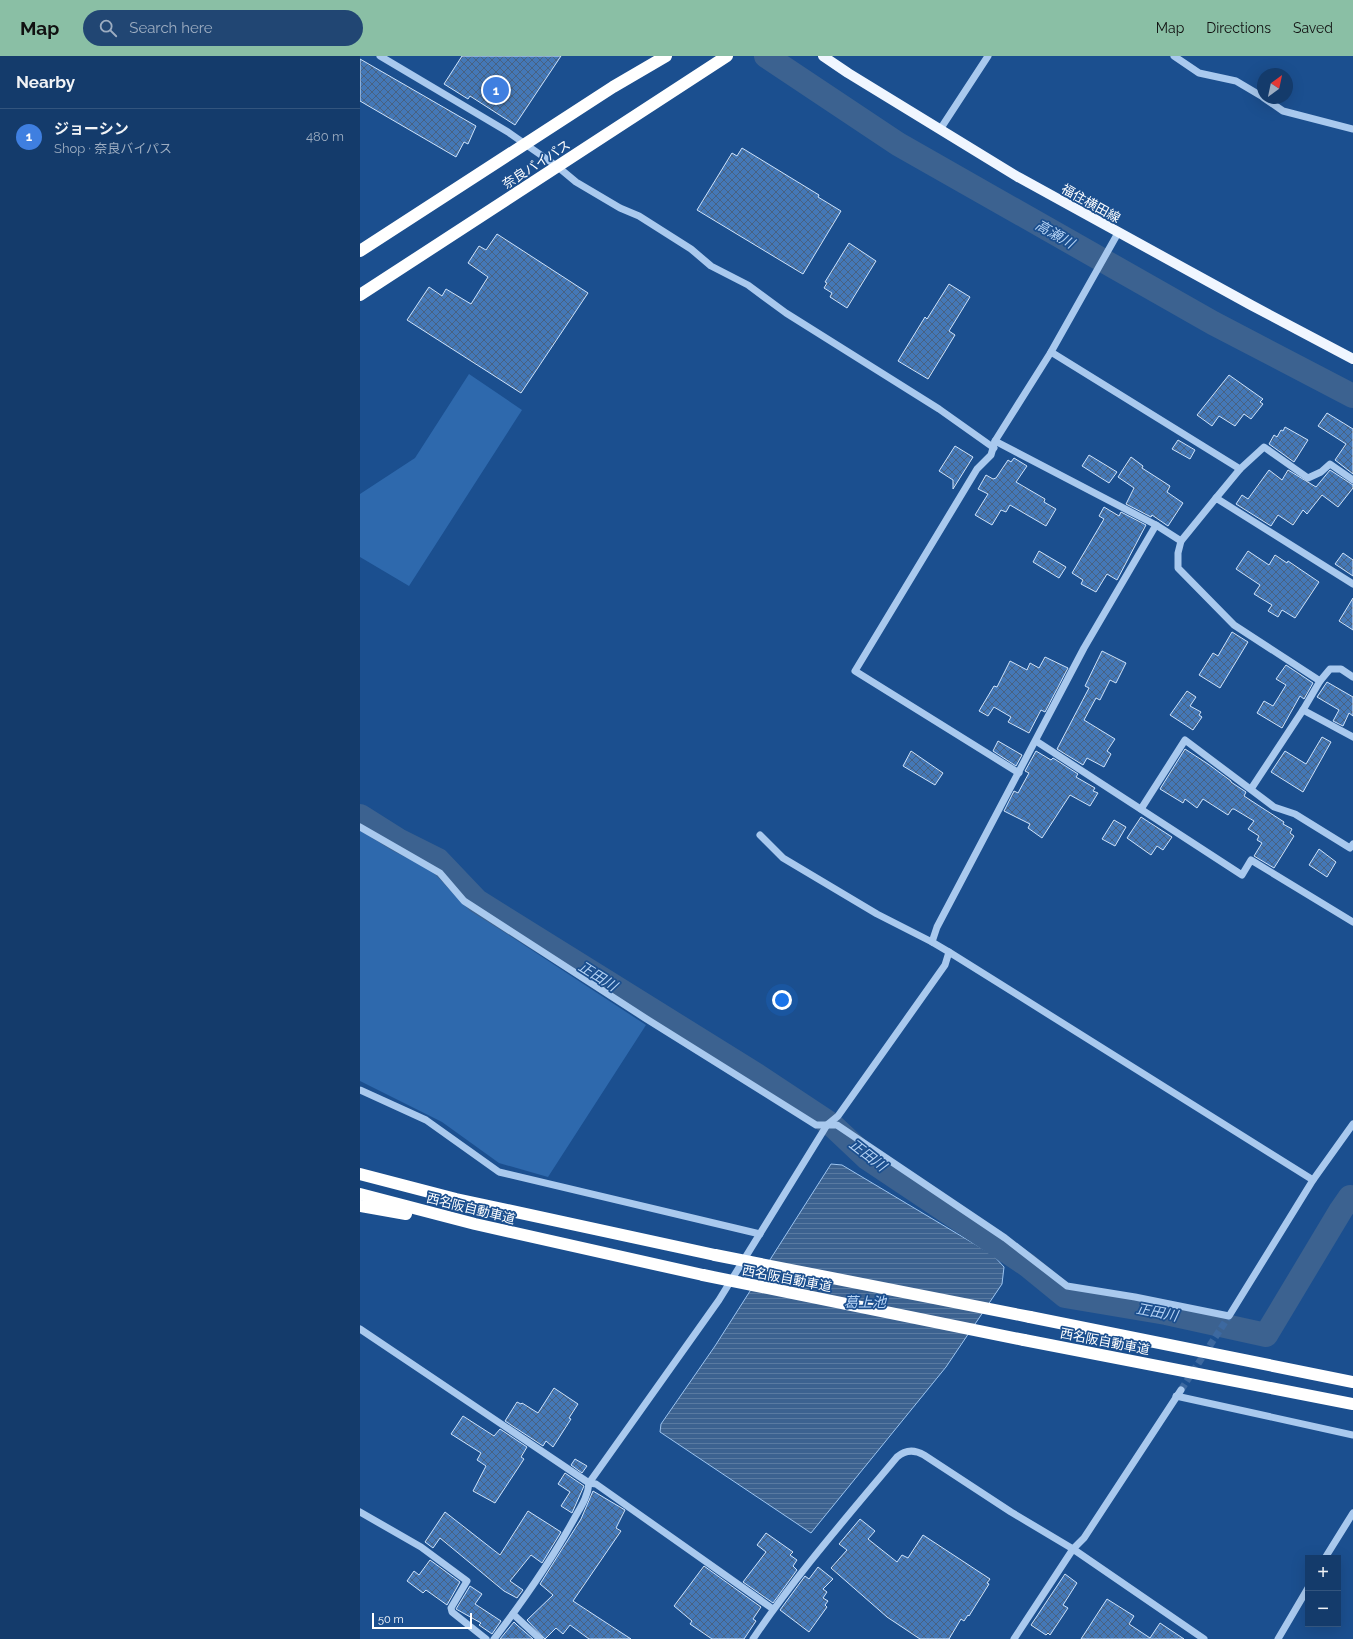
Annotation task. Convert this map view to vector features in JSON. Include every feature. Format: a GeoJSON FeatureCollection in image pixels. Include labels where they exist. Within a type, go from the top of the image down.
{"type":"FeatureCollection","features":[{"type":"Feature","properties":{"kind":"highway","name":"奈良バイパス"},"geometry":{"type":"LineString","coordinates":[[360,251],[613,87],[666,56]]}},
{"type":"Feature","properties":{"kind":"highway","name":"奈良バイパス"},"geometry":{"type":"LineString","coordinates":[[360,295],[727,56]]}},
{"type":"Feature","properties":{"kind":"highway"},"geometry":{"type":"LineString","coordinates":[[360,1168],[456,1199]]}},
{"type":"Feature","properties":{"kind":"highway","name":"西名阪自動車道"},"geometry":{"type":"LineString","coordinates":[[360,1174],[456,1199],[716,1255],[1353,1381]]}},
{"type":"Feature","properties":{"kind":"highway","name":"西名阪自動車道"},"geometry":{"type":"LineString","coordinates":[[360,1194],[475,1224],[703,1275],[1024,1340],[1353,1404]]}},
{"type":"Feature","properties":{"kind":"highway"},"geometry":{"type":"LineString","coordinates":[[360,1206],[475,1224]]}},
{"type":"Feature","properties":{"kind":"main road","name":"福住横田線"},"geometry":{"type":"LineString","coordinates":[[823,56],[848,73],[941,128],[1018,177],[1118,233],[1353,359]]}},
{"type":"Feature","properties":{"kind":"street"},"geometry":{"type":"LineString","coordinates":[[380,56],[508,132],[558,167],[576,182],[620,208],[639,216],[691,249],[711,266],[748,285],[786,313],[940,409],[994,445],[1156,525],[1181,542]]}},
{"type":"Feature","properties":{"kind":"street"},"geometry":{"type":"LineString","coordinates":[[941,128],[988,56]]}},
{"type":"Feature","properties":{"kind":"street"},"geometry":{"type":"LineString","coordinates":[[1174,56],[1199,73],[1236,81],[1257,94]]}},
{"type":"Feature","properties":{"kind":"street"},"geometry":{"type":"LineString","coordinates":[[1273,104],[1283,111],[1353,129]]}},
{"type":"Feature","properties":{"kind":"street"},"geometry":{"type":"LineString","coordinates":[[1019,773],[855,671],[977,469],[991,455],[994,445],[1051,352],[1118,233]]}},
{"type":"Feature","properties":{"kind":"street"},"geometry":{"type":"LineString","coordinates":[[1051,352],[1240,469]]}},
{"type":"Feature","properties":{"kind":"street"},"geometry":{"type":"LineString","coordinates":[[1320,681],[1234,625],[1178,568],[1178,553],[1181,542],[1216,498],[1240,469],[1264,447],[1308,478],[1321,472],[1330,464],[1353,480]]}},
{"type":"Feature","properties":{"kind":"street"},"geometry":{"type":"LineString","coordinates":[[1216,498],[1353,584]]}},
{"type":"Feature","properties":{"kind":"street"},"geometry":{"type":"LineString","coordinates":[[932,942],[938,927],[1084,648],[1156,525]]}},
{"type":"Feature","properties":{"kind":"street"},"geometry":{"type":"LineString","coordinates":[[1251,789],[1303,710],[1320,681],[1330,669],[1341,669],[1353,678]]}},
{"type":"Feature","properties":{"kind":"street"},"geometry":{"type":"LineString","coordinates":[[1303,710],[1353,737]]}},
{"type":"Feature","properties":{"kind":"street"},"geometry":{"type":"LineString","coordinates":[[1141,809],[1185,740],[1274,807],[1296,814],[1350,848],[1353,844]]}},
{"type":"Feature","properties":{"kind":"street"},"geometry":{"type":"LineString","coordinates":[[1036,741],[1242,875],[1251,860],[1353,922]]}},
{"type":"Feature","properties":{"kind":"street"},"geometry":{"type":"LineString","coordinates":[[360,827],[440,874],[464,901],[645,1018],[816,1125],[837,1125],[1005,1238],[1067,1286],[1134,1296],[1229,1316],[1313,1180],[1353,1124]]}},
{"type":"Feature","properties":{"kind":"street"},"geometry":{"type":"LineString","coordinates":[[760,835],[783,858],[877,914],[949,952],[1313,1180]]}},
{"type":"Feature","properties":{"kind":"street"},"geometry":{"type":"LineString","coordinates":[[494,1639],[513,1614],[566,1534],[588,1493],[589,1483],[719,1300],[827,1125],[838,1116],[945,965],[949,952]]}},
{"type":"Feature","properties":{"kind":"street"},"geometry":{"type":"LineString","coordinates":[[360,1090],[426,1120],[499,1172],[760,1234]]}},
{"type":"Feature","properties":{"kind":"street"},"geometry":{"type":"LineString","coordinates":[[360,1328],[589,1483],[596,1484],[773,1609]]}},
{"type":"Feature","properties":{"kind":"street"},"geometry":{"type":"LineString","coordinates":[[1014,1639],[1073,1549],[1084,1538],[1181,1390]]}},
{"type":"Feature","properties":{"kind":"street"},"geometry":{"type":"LineString","coordinates":[[1176,1396],[1353,1435]]}},
{"type":"Feature","properties":{"kind":"street"},"geometry":{"type":"LineString","coordinates":[[753,1639],[795,1580],[897,1457],[906,1452],[920,1452],[1011,1512],[1073,1549],[1204,1639]]}},
{"type":"Feature","properties":{"kind":"street"},"geometry":{"type":"LineString","coordinates":[[360,1512],[421,1547],[468,1581],[451,1608],[452,1612],[486,1639]]}},
{"type":"Feature","properties":{"kind":"street"},"geometry":{"type":"LineString","coordinates":[[1327,1555],[1353,1513]]}},
{"type":"Feature","properties":{"kind":"street"},"geometry":{"type":"LineString","coordinates":[[1278,1639],[1306,1591]]}},
{"type":"Feature","properties":{"kind":"street"},"geometry":{"type":"LineString","coordinates":[[513,1614],[540,1639]]}},
{"type":"Feature","properties":{"kind":"shaded area"},"geometry":{"type":"Polygon","coordinates":[[[469,374],[522,410],[409,586],[360,557],[360,494],[415,458],[469,374]]]}},
{"type":"Feature","properties":{"kind":"shaded area"},"geometry":{"type":"Polygon","coordinates":[[[360,830],[435,873],[465,904],[483,918],[646,1025],[548,1177],[499,1163],[442,1122],[360,1081],[360,830]]]}},
{"type":"Feature","properties":{"kind":"water","name":"葛上池"},"geometry":{"type":"Polygon","coordinates":[[[831,1164],[842,1165],[993,1255],[1004,1267],[1002,1284],[946,1367],[811,1533],[660,1432],[661,1424],[715,1346],[831,1164]]]}},
{"type":"Feature","properties":{"kind":"building"},"geometry":{"type":"Polygon","coordinates":[[[462,56],[561,56],[515,125],[470,96],[468,99],[444,84],[462,56]]]}},
{"type":"Feature","properties":{"kind":"building"},"geometry":{"type":"Polygon","coordinates":[[[360,59],[476,126],[468,144],[464,142],[456,157],[360,101],[360,59]]]}},
{"type":"Feature","properties":{"kind":"building"},"geometry":{"type":"Polygon","coordinates":[[[742,148],[819,195],[818,197],[841,211],[803,274],[697,210],[732,153],[737,156],[742,148]]]}},
{"type":"Feature","properties":{"kind":"building"},"geometry":{"type":"Polygon","coordinates":[[[497,234],[588,293],[521,393],[407,320],[429,287],[442,296],[446,289],[471,304],[488,277],[468,263],[479,246],[486,250],[497,234]]]}},
{"type":"Feature","properties":{"kind":"building"},"geometry":{"type":"Polygon","coordinates":[[[849,243],[876,261],[847,308],[830,297],[832,293],[824,288],[827,283],[825,282],[849,243]]]}},
{"type":"Feature","properties":{"kind":"building"},"geometry":{"type":"Polygon","coordinates":[[[949,284],[970,297],[949,331],[955,335],[928,379],[898,361],[925,317],[927,319],[949,284]]]}},
{"type":"Feature","properties":{"kind":"building"},"geometry":{"type":"Polygon","coordinates":[[[1229,375],[1263,399],[1260,402],[1263,404],[1251,419],[1244,414],[1235,426],[1219,416],[1212,426],[1197,415],[1229,375]]]}},
{"type":"Feature","properties":{"kind":"building"},"geometry":{"type":"Polygon","coordinates":[[[1327,413],[1353,429],[1353,474],[1335,460],[1346,444],[1318,426],[1327,413]]]}},
{"type":"Feature","properties":{"kind":"building"},"geometry":{"type":"Polygon","coordinates":[[[1285,427],[1308,440],[1294,462],[1269,444],[1274,435],[1277,437],[1281,430],[1283,431],[1285,427]]]}},
{"type":"Feature","properties":{"kind":"building"},"geometry":{"type":"Polygon","coordinates":[[[1178,440],[1195,450],[1190,459],[1172,449],[1178,440]]]}},
{"type":"Feature","properties":{"kind":"building"},"geometry":{"type":"Polygon","coordinates":[[[955,446],[973,457],[953,489],[953,480],[939,471],[955,446]]]}},
{"type":"Feature","properties":{"kind":"building"},"geometry":{"type":"Polygon","coordinates":[[[1089,455],[1117,472],[1109,483],[1082,466],[1089,455]]]}},
{"type":"Feature","properties":{"kind":"building"},"geometry":{"type":"Polygon","coordinates":[[[1131,457],[1143,466],[1142,468],[1170,486],[1167,492],[1183,503],[1168,526],[1152,515],[1151,517],[1126,504],[1134,488],[1118,477],[1131,457]]]}},
{"type":"Feature","properties":{"kind":"building"},"geometry":{"type":"Polygon","coordinates":[[[1014,458],[1027,466],[1016,482],[1045,499],[1044,502],[1056,509],[1046,526],[1010,505],[1006,512],[1001,510],[992,525],[975,515],[988,494],[978,489],[986,475],[993,479],[996,478],[1008,460],[1011,462],[1014,458]]]}},
{"type":"Feature","properties":{"kind":"building"},"geometry":{"type":"Polygon","coordinates":[[[1269,470],[1282,480],[1288,470],[1316,487],[1330,470],[1353,485],[1353,488],[1338,507],[1322,495],[1307,514],[1303,510],[1293,525],[1278,515],[1271,526],[1236,504],[1242,495],[1248,499],[1269,470]]]}},
{"type":"Feature","properties":{"kind":"building"},"geometry":{"type":"Polygon","coordinates":[[[1104,507],[1119,516],[1121,512],[1146,525],[1117,580],[1107,574],[1096,592],[1081,584],[1083,580],[1072,573],[1104,519],[1099,516],[1104,507]]]}},
{"type":"Feature","properties":{"kind":"building"},"geometry":{"type":"Polygon","coordinates":[[[1039,551],[1066,567],[1059,578],[1033,562],[1039,551]]]}},
{"type":"Feature","properties":{"kind":"building"},"geometry":{"type":"Polygon","coordinates":[[[1248,551],[1269,565],[1275,555],[1287,563],[1288,561],[1319,582],[1295,618],[1282,610],[1278,617],[1268,611],[1272,605],[1254,594],[1260,585],[1236,569],[1248,551]]]}},
{"type":"Feature","properties":{"kind":"building"},"geometry":{"type":"Polygon","coordinates":[[[1343,553],[1353,560],[1353,576],[1335,564],[1343,553]]]}},
{"type":"Feature","properties":{"kind":"building"},"geometry":{"type":"Polygon","coordinates":[[[1353,598],[1353,630],[1339,621],[1353,598]]]}},
{"type":"Feature","properties":{"kind":"building"},"geometry":{"type":"Polygon","coordinates":[[[1232,632],[1248,642],[1220,688],[1199,675],[1213,653],[1218,656],[1232,632]]]}},
{"type":"Feature","properties":{"kind":"building"},"geometry":{"type":"Polygon","coordinates":[[[1102,651],[1126,663],[1116,683],[1110,680],[1100,700],[1096,698],[1084,720],[1115,739],[1107,751],[1111,754],[1104,767],[1087,758],[1083,765],[1057,749],[1089,688],[1085,686],[1102,651]]]}},
{"type":"Feature","properties":{"kind":"building"},"geometry":{"type":"Polygon","coordinates":[[[1045,657],[1068,668],[1045,712],[1041,710],[1029,733],[1008,722],[1011,717],[994,707],[988,716],[979,711],[994,686],[997,687],[1010,661],[1027,670],[1030,663],[1039,668],[1045,657]]]}},
{"type":"Feature","properties":{"kind":"building"},"geometry":{"type":"Polygon","coordinates":[[[1286,665],[1313,683],[1304,699],[1300,696],[1282,728],[1257,713],[1264,701],[1273,706],[1286,685],[1276,679],[1286,665]]]}},
{"type":"Feature","properties":{"kind":"building"},"geometry":{"type":"Polygon","coordinates":[[[1327,682],[1353,697],[1353,716],[1349,713],[1343,726],[1333,721],[1339,710],[1317,697],[1327,682]]]}},
{"type":"Feature","properties":{"kind":"building"},"geometry":{"type":"Polygon","coordinates":[[[1187,691],[1196,697],[1190,706],[1201,712],[1199,715],[1202,717],[1193,730],[1170,715],[1187,691]]]}},
{"type":"Feature","properties":{"kind":"building"},"geometry":{"type":"Polygon","coordinates":[[[1322,737],[1331,742],[1303,792],[1271,772],[1285,751],[1306,764],[1322,737]]]}},
{"type":"Feature","properties":{"kind":"building"},"geometry":{"type":"Polygon","coordinates":[[[998,741],[1022,755],[1016,766],[993,751],[998,741]]]}},
{"type":"Feature","properties":{"kind":"building"},"geometry":{"type":"Polygon","coordinates":[[[1185,749],[1246,792],[1244,796],[1284,822],[1283,824],[1292,829],[1290,833],[1294,836],[1274,868],[1254,856],[1262,843],[1257,840],[1259,836],[1248,829],[1254,821],[1234,809],[1232,809],[1228,815],[1203,799],[1197,808],[1185,799],[1183,803],[1160,789],[1185,749]]]}},
{"type":"Feature","properties":{"kind":"building"},"geometry":{"type":"Polygon","coordinates":[[[911,751],[943,773],[935,785],[903,766],[911,751]]]}},
{"type":"Feature","properties":{"kind":"building"},"geometry":{"type":"Polygon","coordinates":[[[1036,751],[1051,760],[1053,758],[1078,774],[1076,777],[1095,788],[1093,791],[1098,793],[1090,806],[1070,795],[1042,838],[1028,828],[1030,824],[1004,811],[1014,791],[1018,793],[1029,773],[1025,771],[1036,751]]]}},
{"type":"Feature","properties":{"kind":"building"},"geometry":{"type":"Polygon","coordinates":[[[1141,817],[1172,837],[1163,850],[1157,846],[1151,855],[1127,838],[1141,817]]]}},
{"type":"Feature","properties":{"kind":"building"},"geometry":{"type":"Polygon","coordinates":[[[1114,820],[1126,827],[1115,846],[1102,839],[1114,820]]]}},
{"type":"Feature","properties":{"kind":"building"},"geometry":{"type":"Polygon","coordinates":[[[1319,849],[1336,862],[1327,877],[1309,865],[1319,849]]]}},
{"type":"Feature","properties":{"kind":"building"},"geometry":{"type":"Polygon","coordinates":[[[554,1388],[578,1404],[569,1418],[571,1419],[553,1447],[546,1441],[543,1446],[505,1421],[517,1402],[522,1403],[538,1413],[554,1388]]]}},
{"type":"Feature","properties":{"kind":"building"},"geometry":{"type":"Polygon","coordinates":[[[463,1416],[494,1436],[500,1429],[527,1447],[521,1457],[524,1459],[495,1503],[473,1491],[486,1466],[477,1460],[481,1453],[451,1434],[463,1416]]]}},
{"type":"Feature","properties":{"kind":"building"},"geometry":{"type":"Polygon","coordinates":[[[575,1459],[587,1466],[582,1473],[571,1465],[575,1459]]]}},
{"type":"Feature","properties":{"kind":"building"},"geometry":{"type":"Polygon","coordinates":[[[565,1473],[584,1486],[572,1513],[561,1506],[570,1492],[558,1484],[565,1473]]]}},
{"type":"Feature","properties":{"kind":"building"},"geometry":{"type":"Polygon","coordinates":[[[593,1491],[625,1510],[616,1528],[621,1531],[573,1601],[631,1639],[589,1639],[570,1625],[563,1634],[556,1628],[545,1639],[527,1620],[553,1595],[540,1584],[581,1519],[593,1491]]]}},
{"type":"Feature","properties":{"kind":"building"},"geometry":{"type":"Polygon","coordinates":[[[528,1511],[561,1532],[542,1563],[531,1555],[510,1581],[523,1590],[517,1598],[504,1591],[440,1538],[433,1548],[425,1542],[445,1512],[500,1555],[528,1511]]]}},
{"type":"Feature","properties":{"kind":"building"},"geometry":{"type":"Polygon","coordinates":[[[860,1519],[875,1531],[868,1539],[897,1562],[902,1555],[908,1558],[923,1535],[990,1579],[987,1583],[989,1584],[969,1616],[968,1615],[964,1621],[961,1619],[949,1639],[920,1639],[887,1617],[831,1568],[847,1550],[839,1544],[860,1519]]]}},
{"type":"Feature","properties":{"kind":"building"},"geometry":{"type":"Polygon","coordinates":[[[766,1533],[793,1552],[790,1555],[797,1560],[793,1566],[797,1570],[773,1603],[743,1582],[766,1552],[757,1545],[766,1533]]]}},
{"type":"Feature","properties":{"kind":"building"},"geometry":{"type":"Polygon","coordinates":[[[430,1560],[460,1582],[447,1605],[426,1590],[423,1593],[407,1581],[414,1571],[419,1575],[430,1560]]]}},
{"type":"Feature","properties":{"kind":"building"},"geometry":{"type":"Polygon","coordinates":[[[704,1566],[761,1607],[753,1619],[756,1621],[744,1639],[712,1639],[690,1624],[692,1621],[674,1606],[704,1566]]]}},
{"type":"Feature","properties":{"kind":"building"},"geometry":{"type":"Polygon","coordinates":[[[818,1567],[833,1579],[823,1589],[827,1592],[823,1598],[828,1601],[825,1605],[827,1607],[809,1632],[780,1610],[805,1576],[809,1579],[818,1567]]]}},
{"type":"Feature","properties":{"kind":"building"},"geometry":{"type":"Polygon","coordinates":[[[1065,1574],[1077,1583],[1063,1605],[1068,1608],[1050,1635],[1048,1633],[1046,1635],[1031,1625],[1065,1574]]]}},
{"type":"Feature","properties":{"kind":"building"},"geometry":{"type":"Polygon","coordinates":[[[470,1586],[482,1594],[475,1604],[501,1621],[492,1634],[479,1625],[481,1623],[456,1609],[470,1586]]]}},
{"type":"Feature","properties":{"kind":"building"},"geometry":{"type":"Polygon","coordinates":[[[1107,1599],[1134,1616],[1129,1624],[1150,1638],[1160,1623],[1184,1639],[1081,1639],[1107,1599]]]}},
{"type":"Feature","properties":{"kind":"building"},"geometry":{"type":"Polygon","coordinates":[[[514,1622],[517,1625],[533,1639],[500,1639],[514,1622]]]}},
{"type":"Feature","properties":{"kind":"waterway","name":"高瀬川"},"geometry":{"type":"LineString","coordinates":[[766,56],[898,144],[1213,323],[1353,396]]}},
{"type":"Feature","properties":{"kind":"waterway","name":"正田川"},"geometry":{"type":"LineString","coordinates":[[360,816],[398,840],[438,860],[477,901],[758,1076],[832,1125],[867,1158],[1027,1265],[1065,1296],[1166,1313],[1266,1335],[1341,1210],[1350,1197],[1353,1199]]}},
{"type":"Feature","properties":{"kind":"tunnel"},"geometry":{"type":"LineString","coordinates":[[1181,1390],[1229,1316]]}},
{"type":"Feature","properties":{"kind":"place","name":"ジョーシン"},"geometry":{"type":"Point","coordinates":[496,90]}}]}
